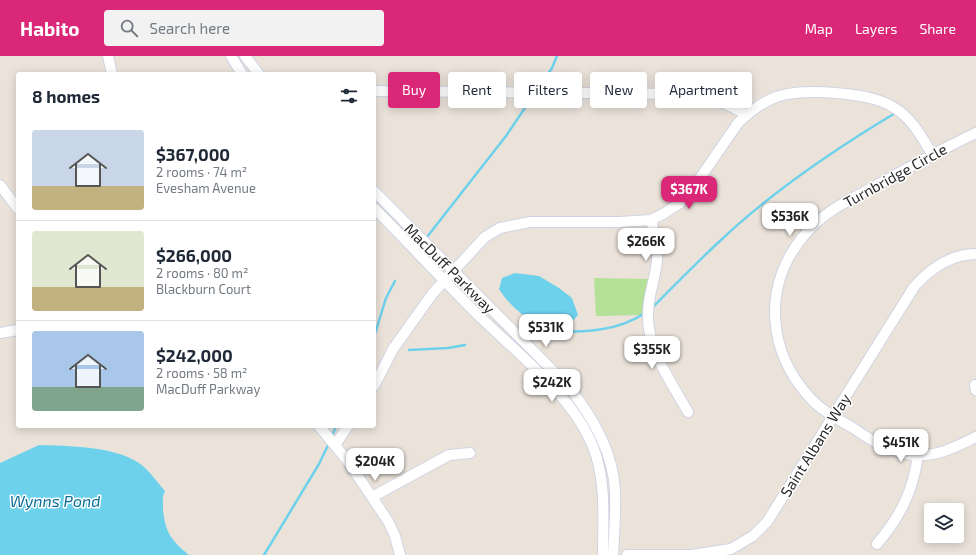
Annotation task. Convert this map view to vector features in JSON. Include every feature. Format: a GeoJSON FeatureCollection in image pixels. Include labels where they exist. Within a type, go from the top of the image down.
{"type":"FeatureCollection","features":[{"type":"Feature","properties":{"kind":"street"},"geometry":{"type":"LineString","coordinates":[[108,56],[112,72]]}},
{"type":"Feature","properties":{"kind":"street"},"geometry":{"type":"LineString","coordinates":[[231,56],[241,72]]}},
{"type":"Feature","properties":{"kind":"street"},"geometry":{"type":"LineString","coordinates":[[245,56],[257,72]]}},
{"type":"Feature","properties":{"kind":"street"},"geometry":{"type":"LineString","coordinates":[[376,91],[680,94],[714,98],[729,104],[746,115]]}},
{"type":"Feature","properties":{"kind":"street"},"geometry":{"type":"LineString","coordinates":[[376,382],[393,349],[433,293],[446,281],[485,237],[512,224],[530,222],[596,223],[651,220],[680,203],[696,184],[738,123],[746,115],[764,103],[778,97],[795,93],[844,94],[878,99],[904,114],[915,127],[932,154]]}},
{"type":"Feature","properties":{"kind":"street","name":"Turnbridge Circle"},"geometry":{"type":"LineString","coordinates":[[976,133],[932,154],[821,218],[790,255],[782,274],[774,303],[778,340],[785,363],[797,384],[814,402],[833,416],[890,449],[918,454],[940,453],[976,437]]}},
{"type":"Feature","properties":{"kind":"street"},"geometry":{"type":"LineString","coordinates":[[0,184],[16,206]]}},
{"type":"Feature","properties":{"kind":"street","name":"MacDuff Parkway"},"geometry":{"type":"LineString","coordinates":[[376,193],[566,384],[595,423],[607,450],[615,489],[613,555]]}},
{"type":"Feature","properties":{"kind":"street","name":"MacDuff Parkway"},"geometry":{"type":"LineString","coordinates":[[376,210],[463,299],[557,391],[586,432],[596,455],[603,490],[603,555]]}},
{"type":"Feature","properties":{"kind":"street"},"geometry":{"type":"LineString","coordinates":[[651,220],[658,247],[648,316],[656,351],[688,412]]}},
{"type":"Feature","properties":{"kind":"street","name":"Saint Albans Way"},"geometry":{"type":"LineString","coordinates":[[627,555],[692,555],[731,549],[753,536],[767,522],[914,287],[930,271],[957,257],[976,254]]}},
{"type":"Feature","properties":{"kind":"street"},"geometry":{"type":"LineString","coordinates":[[0,333],[16,330]]}},
{"type":"Feature","properties":{"kind":"street"},"geometry":{"type":"LineString","coordinates":[[321,428],[335,445],[372,497],[395,536],[400,555]]}},
{"type":"Feature","properties":{"kind":"street"},"geometry":{"type":"LineString","coordinates":[[335,445],[347,428]]}},
{"type":"Feature","properties":{"kind":"street"},"geometry":{"type":"LineString","coordinates":[[372,497],[449,455],[470,453]]}},
{"type":"Feature","properties":{"kind":"street"},"geometry":{"type":"LineString","coordinates":[[877,544],[901,512],[910,493],[918,454]]}},
{"type":"Feature","properties":{"kind":"green space"},"geometry":{"type":"Polygon","coordinates":[[[594,278],[651,279],[645,315],[596,316],[594,278]]]}},
{"type":"Feature","properties":{"kind":"water"},"geometry":{"type":"Polygon","coordinates":[[[515,273],[539,276],[559,288],[572,298],[578,315],[569,324],[559,327],[549,327],[539,324],[520,313],[504,297],[499,289],[502,278],[515,273]]]}},
{"type":"Feature","properties":{"kind":"water","name":"Wynns Pond"},"geometry":{"type":"Polygon","coordinates":[[[39,445],[104,450],[129,457],[139,463],[150,473],[165,491],[163,497],[163,509],[167,530],[173,540],[189,555],[0,555],[0,463],[39,445]]]}},
{"type":"Feature","properties":{"kind":"waterway"},"geometry":{"type":"LineString","coordinates":[[549,72],[557,56]]}},
{"type":"Feature","properties":{"kind":"waterway"},"geometry":{"type":"LineString","coordinates":[[427,237],[506,136],[525,108]]}},
{"type":"Feature","properties":{"kind":"waterway"},"geometry":{"type":"LineString","coordinates":[[652,308],[712,248],[762,204],[828,156],[897,112]]}},
{"type":"Feature","properties":{"kind":"waterway"},"geometry":{"type":"LineString","coordinates":[[376,330],[386,298],[395,281]]}},
{"type":"Feature","properties":{"kind":"waterway"},"geometry":{"type":"LineString","coordinates":[[522,334],[532,332],[576,332],[604,329],[618,326],[645,313]]}},
{"type":"Feature","properties":{"kind":"waterway"},"geometry":{"type":"LineString","coordinates":[[409,350],[448,348],[465,345]]}},
{"type":"Feature","properties":{"kind":"waterway"},"geometry":{"type":"LineString","coordinates":[[332,436],[335,428]]}},
{"type":"Feature","properties":{"kind":"waterway"},"geometry":{"type":"LineString","coordinates":[[264,555],[319,464],[329,443]]}}]}
